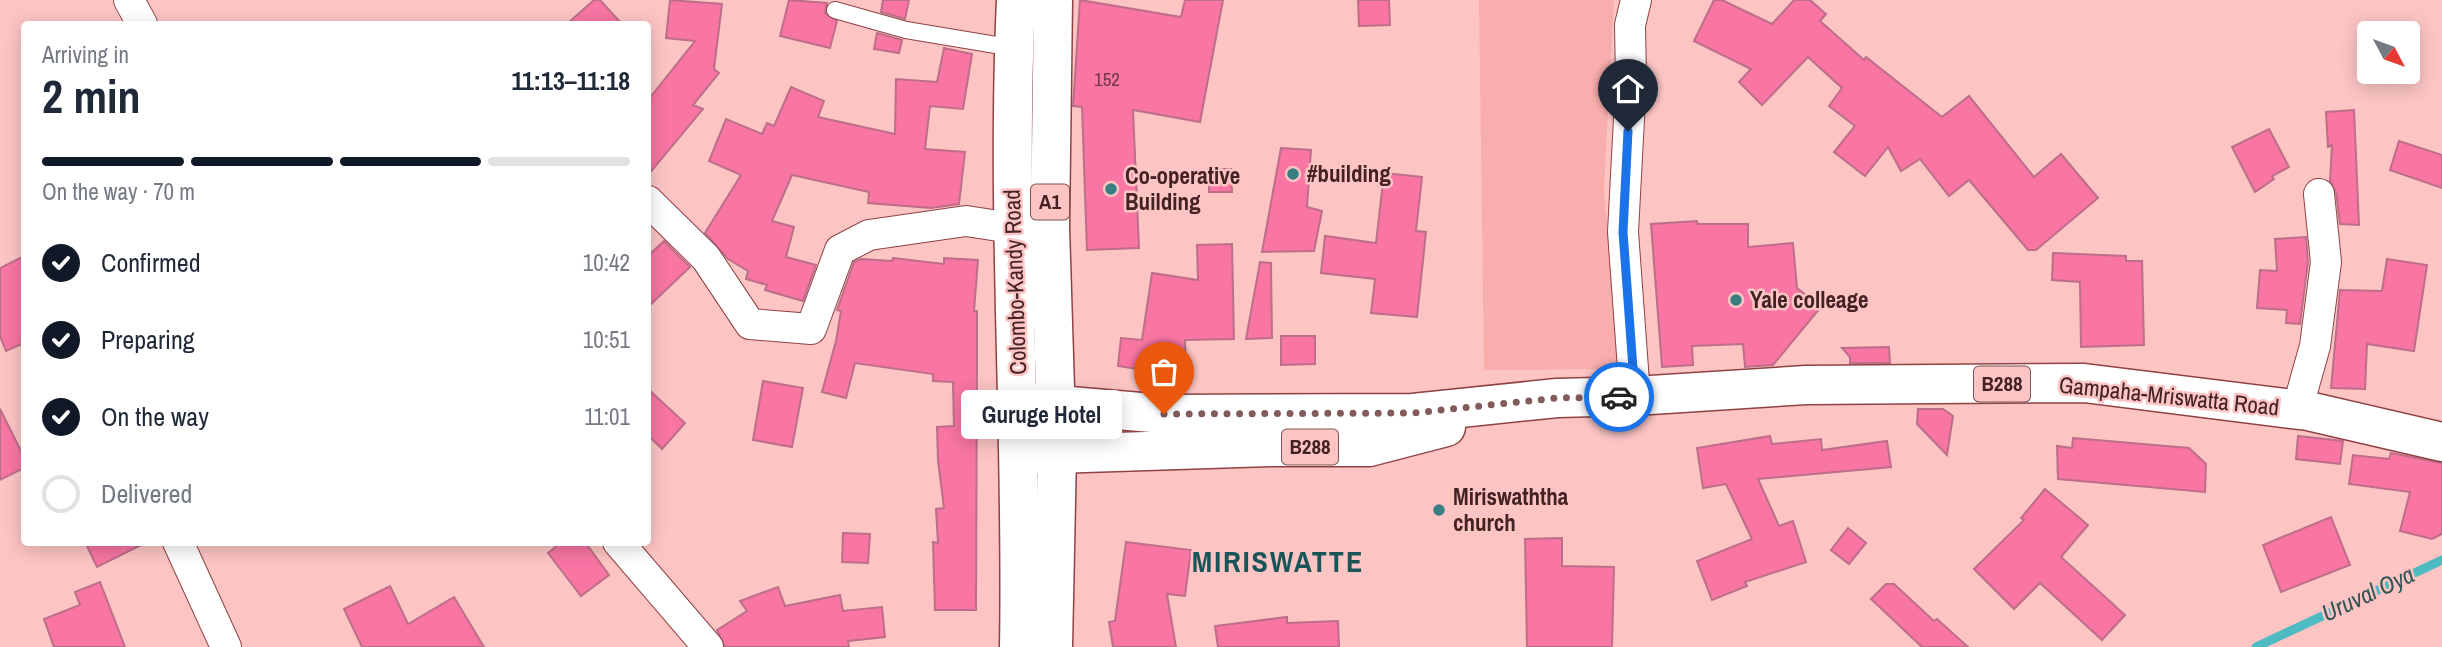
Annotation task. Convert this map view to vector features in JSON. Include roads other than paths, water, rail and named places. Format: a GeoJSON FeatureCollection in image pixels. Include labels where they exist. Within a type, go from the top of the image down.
{"type":"FeatureCollection","features":[{"type":"Feature","properties":{"kind":"main road","name":"Colombo-Kandy Road"},"geometry":{"type":"LineString","coordinates":[[1016,0],[1012,228],[1037,403],[1053,647]]}},
{"type":"Feature","properties":{"kind":"main road","name":"Colombo-Kandy Road"},"geometry":{"type":"LineString","coordinates":[[1037,403],[1050,214],[1053,0]]}},
{"type":"Feature","properties":{"kind":"main road","name":"Gampaha-Mriswatta Road"},"geometry":{"type":"LineString","coordinates":[[1037,403],[1164,414],[1400,413],[1557,398],[1806,385],[2084,383],[2297,410],[2442,442]]}},
{"type":"Feature","properties":{"kind":"main road","name":"Gampaha-Mriswatta Road"},"geometry":{"type":"LineString","coordinates":[[1039,454],[1369,447],[1557,398]]}},
{"type":"Feature","properties":{"kind":"main road","name":"Colombo-Kandy Road"},"geometry":{"type":"LineString","coordinates":[[1019,647],[1039,454]]}},
{"type":"Feature","properties":{"kind":"street"},"geometry":{"type":"LineString","coordinates":[[129,0],[140,21]]}},
{"type":"Feature","properties":{"kind":"street"},"geometry":{"type":"LineString","coordinates":[[1635,396],[1623,232],[1631,81],[1630,25],[1636,0]]}},
{"type":"Feature","properties":{"kind":"street"},"geometry":{"type":"LineString","coordinates":[[2297,410],[2315,346],[2326,262],[2319,194]]}},
{"type":"Feature","properties":{"kind":"street"},"geometry":{"type":"LineString","coordinates":[[651,204],[706,258],[750,324],[811,329],[840,250],[869,235],[966,221],[1012,228]]}},
{"type":"Feature","properties":{"kind":"street"},"geometry":{"type":"LineString","coordinates":[[180,546],[226,647]]}},
{"type":"Feature","properties":{"kind":"street"},"geometry":{"type":"LineString","coordinates":[[621,546],[708,647]]}},
{"type":"Feature","properties":{"kind":"lane"},"geometry":{"type":"LineString","coordinates":[[835,10],[906,30],[1014,48]]}},
{"type":"Feature","properties":{"kind":"waterway","name":"Uruval Oya"},"geometry":{"type":"LineString","coordinates":[[2256,647],[2442,560]]}},
{"type":"Feature","properties":{"kind":"place","name":"#building"},"geometry":{"type":"Point","coordinates":[1293,174]}},
{"type":"Feature","properties":{"kind":"place","name":"Co-operative Building"},"geometry":{"type":"Point","coordinates":[1111,189]}},
{"type":"Feature","properties":{"kind":"place","name":"Yale colleage"},"geometry":{"type":"Point","coordinates":[1736,300]}},
{"type":"Feature","properties":{"kind":"place","name":"Guruge Hotel"},"geometry":{"type":"Point","coordinates":[1164,414]}},
{"type":"Feature","properties":{"kind":"place","name":"Miriswaththa church"},"geometry":{"type":"Point","coordinates":[1439,510]}},
{"type":"Feature","properties":{"kind":"district","name":"MIRISWATTE"},"geometry":{"type":"Point","coordinates":[1278,562]}}]}
